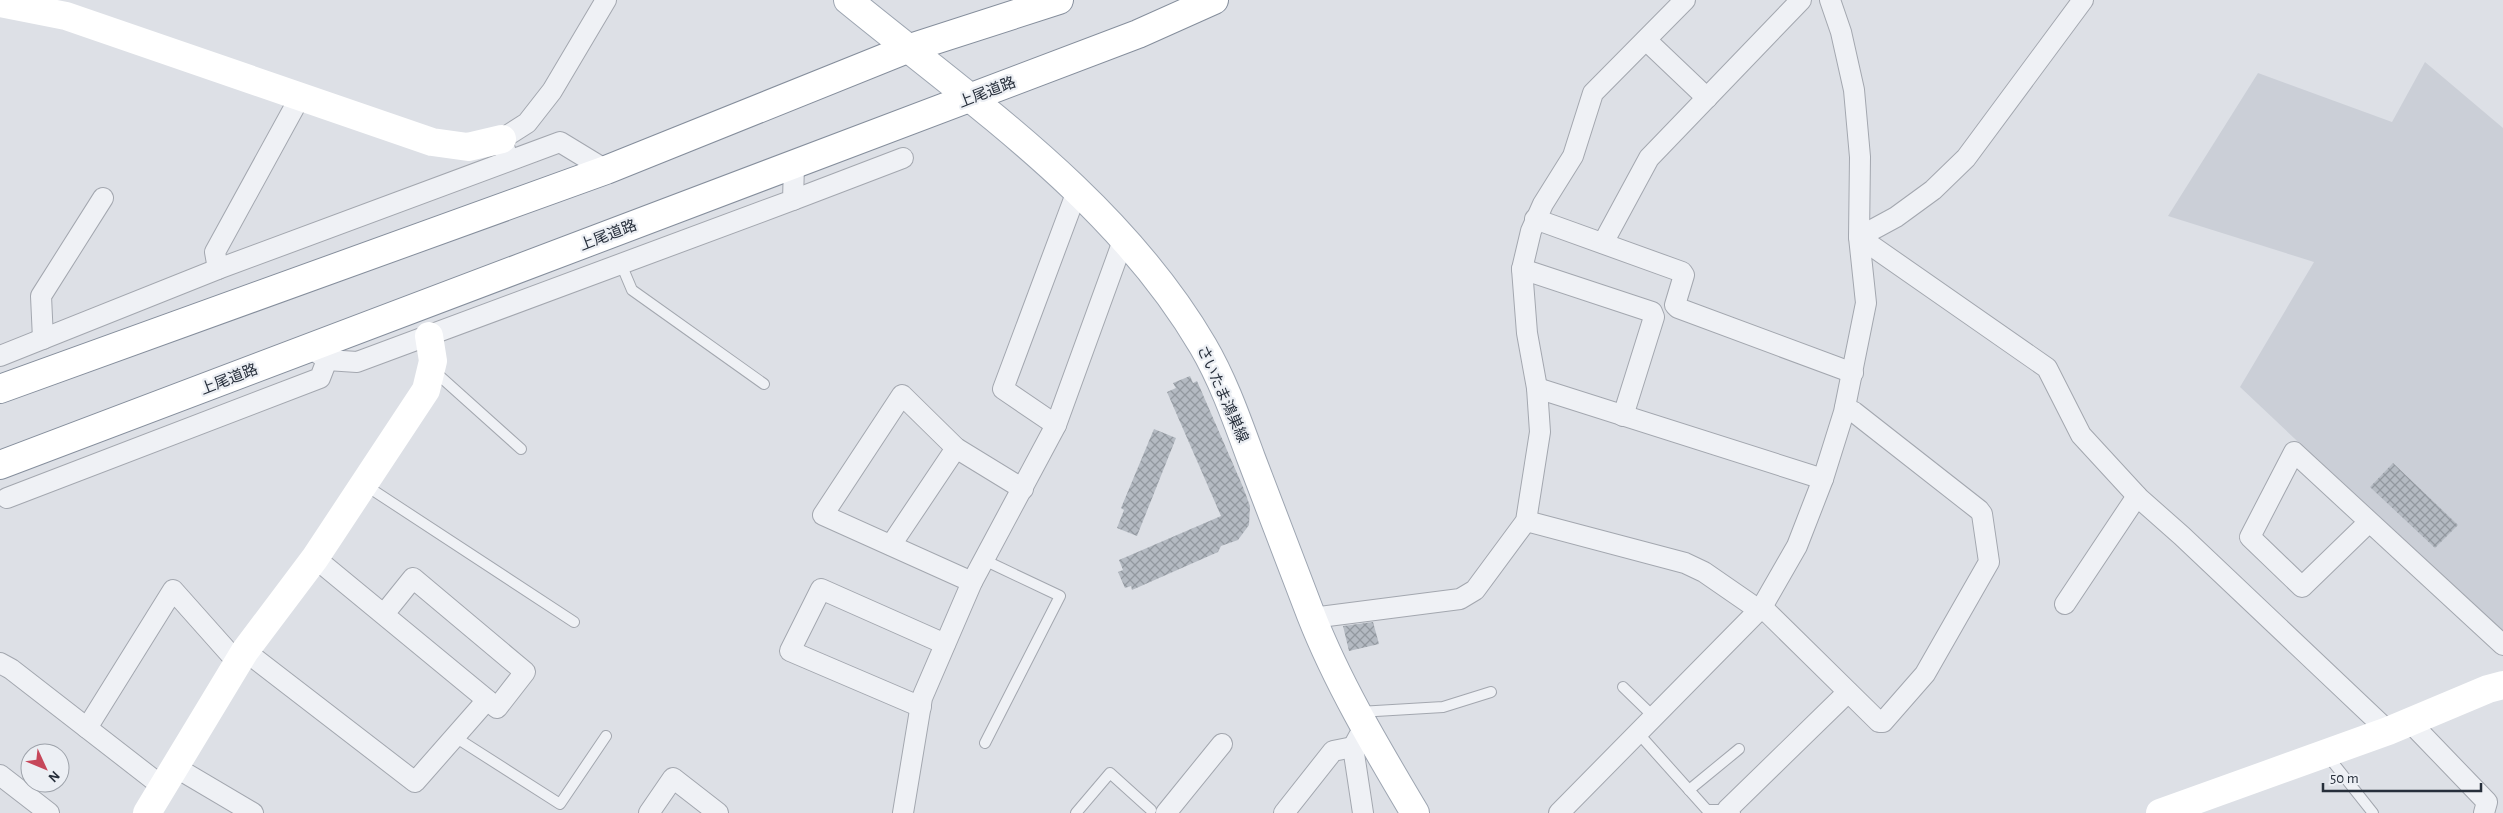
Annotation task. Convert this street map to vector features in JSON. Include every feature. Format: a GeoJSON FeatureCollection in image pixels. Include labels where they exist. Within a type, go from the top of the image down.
{"type":"FeatureCollection","features":[{"type":"Feature","properties":{"kind":"main road","name":"さいたま鴻巣線"},"geometry":{"type":"LineString","coordinates":[[848,0],[907,49],[971,98],[1077,191],[1124,238],[1159,280],[1204,346],[1235,414],[1312,618],[1358,728],[1415,813]]}},
{"type":"Feature","properties":{"kind":"main road","name":"上尾道路"},"geometry":{"type":"LineString","coordinates":[[0,465],[319,354],[794,165],[1138,34],[1214,0]]}},
{"type":"Feature","properties":{"kind":"main road"},"geometry":{"type":"LineString","coordinates":[[0,389],[606,170],[907,49],[1051,2]]}},
{"type":"Feature","properties":{"kind":"main road"},"geometry":{"type":"LineString","coordinates":[[0,3],[34,4],[432,142],[505,150]]}},
{"type":"Feature","properties":{"kind":"main road"},"geometry":{"type":"LineString","coordinates":[[147,813],[242,657],[315,558],[426,390],[433,361],[429,336]]}},
{"type":"Feature","properties":{"kind":"main road"},"geometry":{"type":"LineString","coordinates":[[2160,813],[2498,690],[2503,666]]}},
{"type":"Feature","properties":{"kind":"street"},"geometry":{"type":"LineString","coordinates":[[505,150],[552,91],[606,0]]}},
{"type":"Feature","properties":{"kind":"street"},"geometry":{"type":"LineString","coordinates":[[1312,618],[1460,599],[1468,596],[1475,590],[1526,521],[1540,432],[1537,388],[1527,333],[1522,269],[1524,252],[1535,220],[1573,156],[1592,93],[1684,0]]}},
{"type":"Feature","properties":{"kind":"street"},"geometry":{"type":"LineString","coordinates":[[1602,243],[1649,158],[1801,0]]}},
{"type":"Feature","properties":{"kind":"street"},"geometry":{"type":"LineString","coordinates":[[1559,813],[1655,718],[1760,609],[1797,546],[1823,479],[1845,408],[1866,303],[1859,238],[1860,157],[1854,90],[1841,32],[1830,0]]}},
{"type":"Feature","properties":{"kind":"street"},"geometry":{"type":"LineString","coordinates":[[1859,238],[1896,217],[1933,190],[1966,158],[2083,0]]}},
{"type":"Feature","properties":{"kind":"street"},"geometry":{"type":"LineString","coordinates":[[1646,40],[1707,98]]}},
{"type":"Feature","properties":{"kind":"street"},"geometry":{"type":"LineString","coordinates":[[218,269],[215,252],[300,97]]}},
{"type":"Feature","properties":{"kind":"street"},"geometry":{"type":"LineString","coordinates":[[0,356],[218,269],[505,150],[560,142],[606,170]]}},
{"type":"Feature","properties":{"kind":"street"},"geometry":{"type":"LineString","coordinates":[[7,498],[320,378],[319,354],[358,362],[903,158]]}},
{"type":"Feature","properties":{"kind":"street"},"geometry":{"type":"LineString","coordinates":[[794,165],[794,200]]}},
{"type":"Feature","properties":{"kind":"street"},"geometry":{"type":"LineString","coordinates":[[1056,425],[1003,389],[1077,191]]}},
{"type":"Feature","properties":{"kind":"street"},"geometry":{"type":"LineString","coordinates":[[43,339],[41,296],[104,198]]}},
{"type":"Feature","properties":{"kind":"street"},"geometry":{"type":"LineString","coordinates":[[1535,220],[1682,272],[1684,275],[1675,305],[1678,308],[1853,373]]}},
{"type":"Feature","properties":{"kind":"street"},"geometry":{"type":"LineString","coordinates":[[903,813],[922,698],[972,582],[1056,425],[1124,238]]}},
{"type":"Feature","properties":{"kind":"street"},"geometry":{"type":"LineString","coordinates":[[1859,238],[2048,368],[2081,435],[2136,496],[2349,692],[2398,726],[2487,802],[2484,813]]}},
{"type":"Feature","properties":{"kind":"street"},"geometry":{"type":"LineString","coordinates":[[1522,269],[1652,312],[1654,317],[1623,416]]}},
{"type":"Feature","properties":{"kind":"street"},"geometry":{"type":"LineString","coordinates":[[1537,388],[1823,479]]}},
{"type":"Feature","properties":{"kind":"street"},"geometry":{"type":"LineString","coordinates":[[972,582],[823,515],[902,395],[956,448],[1023,489]]}},
{"type":"Feature","properties":{"kind":"street"},"geometry":{"type":"LineString","coordinates":[[1526,521],[1685,562],[1704,572],[1760,609],[1879,722],[1883,722],[1925,674],[1990,558],[1982,514],[1979,510],[1854,412],[1845,408]]}},
{"type":"Feature","properties":{"kind":"street"},"geometry":{"type":"LineString","coordinates":[[891,545],[956,448]]}},
{"type":"Feature","properties":{"kind":"street"},"geometry":{"type":"LineString","coordinates":[[2369,522],[2302,587],[2250,537],[2294,452],[2503,644]]}},
{"type":"Feature","properties":{"kind":"street"},"geometry":{"type":"LineString","coordinates":[[2065,604],[2136,496]]}},
{"type":"Feature","properties":{"kind":"street"},"geometry":{"type":"LineString","coordinates":[[315,558],[497,708],[525,672],[413,578],[384,614]]}},
{"type":"Feature","properties":{"kind":"street"},"geometry":{"type":"LineString","coordinates":[[921,707],[790,651],[822,589],[945,644]]}},
{"type":"Feature","properties":{"kind":"street"},"geometry":{"type":"LineString","coordinates":[[87,728],[173,590],[242,657],[415,782],[487,700]]}},
{"type":"Feature","properties":{"kind":"street"},"geometry":{"type":"LineString","coordinates":[[0,662],[11,668],[87,728],[169,777],[253,813]]}},
{"type":"Feature","properties":{"kind":"street"},"geometry":{"type":"LineString","coordinates":[[1729,812],[1848,692]]}},
{"type":"Feature","properties":{"kind":"street"},"geometry":{"type":"LineString","coordinates":[[1284,813],[1333,751],[1358,728]]}},
{"type":"Feature","properties":{"kind":"street"},"geometry":{"type":"LineString","coordinates":[[1358,728],[1363,813]]}},
{"type":"Feature","properties":{"kind":"street"},"geometry":{"type":"LineString","coordinates":[[1158,812],[1222,744]]}},
{"type":"Feature","properties":{"kind":"street"},"geometry":{"type":"LineString","coordinates":[[0,775],[49,813]]}},
{"type":"Feature","properties":{"kind":"street"},"geometry":{"type":"LineString","coordinates":[[649,813],[673,778],[718,813]]}},
{"type":"Feature","properties":{"kind":"lane"},"geometry":{"type":"LineString","coordinates":[[621,264],[632,290],[764,384]]}},
{"type":"Feature","properties":{"kind":"lane"},"geometry":{"type":"LineString","coordinates":[[432,369],[521,449]]}},
{"type":"Feature","properties":{"kind":"lane"},"geometry":{"type":"LineString","coordinates":[[364,484],[574,622]]}},
{"type":"Feature","properties":{"kind":"lane"},"geometry":{"type":"LineString","coordinates":[[984,560],[1060,596],[985,743]]}},
{"type":"Feature","properties":{"kind":"lane"},"geometry":{"type":"LineString","coordinates":[[1623,687],[1655,718]]}},
{"type":"Feature","properties":{"kind":"lane"},"geometry":{"type":"LineString","coordinates":[[1358,728],[1443,707],[1491,692]]}},
{"type":"Feature","properties":{"kind":"lane"},"geometry":{"type":"LineString","coordinates":[[1639,734],[1707,810],[1729,812]]}},
{"type":"Feature","properties":{"kind":"lane"},"geometry":{"type":"LineString","coordinates":[[454,737],[560,804],[606,736]]}},
{"type":"Feature","properties":{"kind":"lane"},"geometry":{"type":"LineString","coordinates":[[1689,790],[1739,749]]}},
{"type":"Feature","properties":{"kind":"lane"},"geometry":{"type":"LineString","coordinates":[[2326,753],[2373,813]]}},
{"type":"Feature","properties":{"kind":"lane"},"geometry":{"type":"LineString","coordinates":[[1076,813],[1110,773],[1158,812]]}},
{"type":"Feature","properties":{"kind":"shaded area"},"geometry":{"type":"Polygon","coordinates":[[[2425,62],[2503,128],[2503,635],[2240,387],[2314,262],[2168,216],[2258,73],[2392,122],[2425,62]]]}},
{"type":"Feature","properties":{"kind":"building"},"geometry":{"type":"Polygon","coordinates":[[[1190,376],[1193,383],[1197,381],[1243,487],[1250,506],[1249,525],[1238,540],[1221,546],[1218,552],[1132,590],[1131,586],[1125,588],[1118,572],[1123,570],[1119,560],[1221,516],[1167,392],[1176,388],[1173,383],[1190,376]]]}},
{"type":"Feature","properties":{"kind":"building"},"geometry":{"type":"Polygon","coordinates":[[[1154,429],[1176,438],[1137,536],[1117,528],[1124,510],[1121,508],[1154,429]]]}},
{"type":"Feature","properties":{"kind":"building"},"geometry":{"type":"Polygon","coordinates":[[[2393,463],[2458,525],[2435,548],[2370,487],[2393,463]]]}},
{"type":"Feature","properties":{"kind":"building"},"geometry":{"type":"Polygon","coordinates":[[[1373,622],[1379,644],[1349,651],[1343,626],[1373,622]]]}}]}
